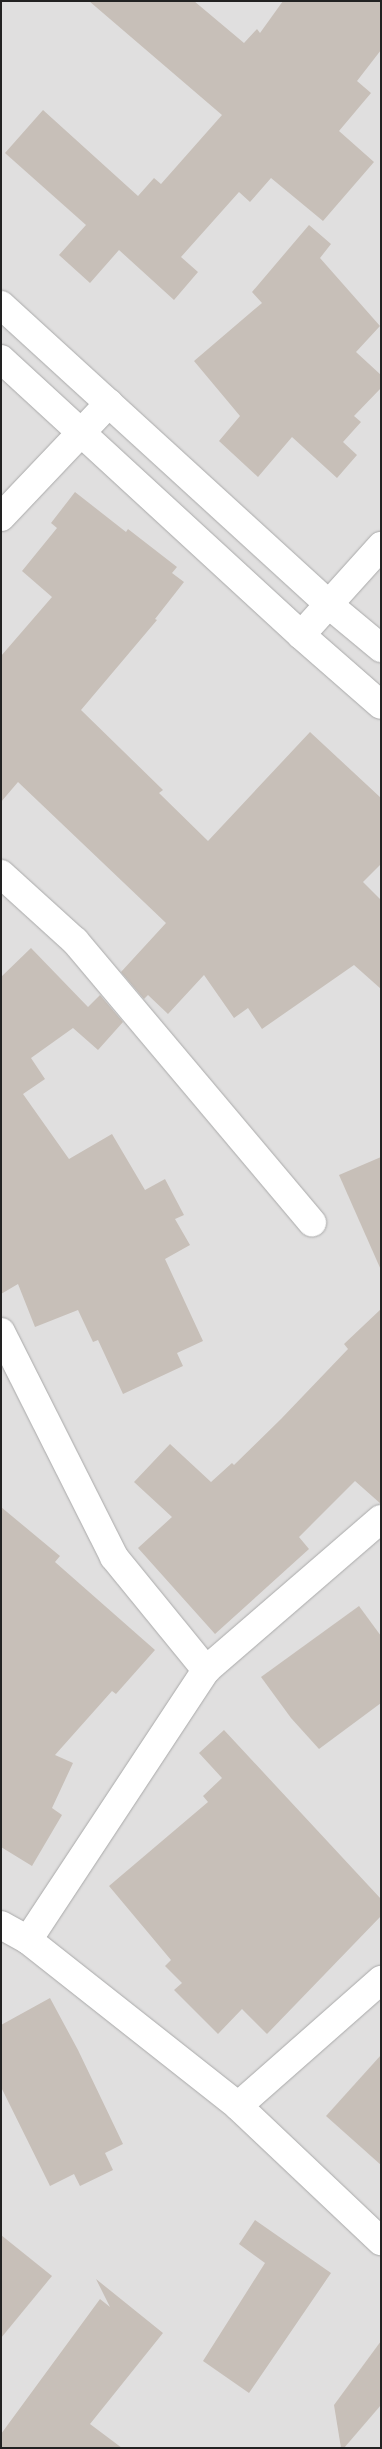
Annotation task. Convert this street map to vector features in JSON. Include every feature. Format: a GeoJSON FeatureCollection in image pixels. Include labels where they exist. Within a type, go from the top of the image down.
{"type":"FeatureCollection","features":[{"type":"Feature","properties":{"kind":"street"},"geometry":{"type":"LineString","coordinates":[[1,305],[328,604],[381,648]]}},
{"type":"Feature","properties":{"kind":"street"},"geometry":{"type":"LineString","coordinates":[[1,359],[381,705]]}},
{"type":"Feature","properties":{"kind":"street"},"geometry":{"type":"LineString","coordinates":[[1,517],[109,403]]}},
{"type":"Feature","properties":{"kind":"street"},"geometry":{"type":"LineString","coordinates":[[301,634],[381,546]]}},
{"type":"Feature","properties":{"kind":"street"},"geometry":{"type":"LineString","coordinates":[[1,874],[75,941],[312,1222]]}},
{"type":"Feature","properties":{"kind":"street"},"geometry":{"type":"LineString","coordinates":[[1,1332],[114,1556],[206,1670]]}},
{"type":"Feature","properties":{"kind":"street"},"geometry":{"type":"LineString","coordinates":[[28,1940],[206,1670],[381,1519]]}},
{"type":"Feature","properties":{"kind":"street"},"geometry":{"type":"LineString","coordinates":[[1,1924],[28,1940],[238,2106],[381,2241]]}},
{"type":"Feature","properties":{"kind":"street"},"geometry":{"type":"LineString","coordinates":[[238,2106],[381,1980]]}},
{"type":"Feature","properties":{"kind":"shaded area"},"geometry":{"type":"Polygon","coordinates":[[[1,1],[381,1],[381,2448],[1,2448],[1,1]]]}},
{"type":"Feature","properties":{"kind":"building"},"geometry":{"type":"Polygon","coordinates":[[[89,1],[194,1],[244,43],[257,29],[260,33],[283,1],[381,1],[381,50],[357,81],[371,93],[339,131],[374,162],[323,221],[271,178],[250,202],[239,192],[181,257],[198,272],[174,300],[119,250],[90,283],[59,255],[86,225],[5,153],[43,110],[138,196],[154,178],[161,184],[222,115],[89,1]]]}},
{"type":"Feature","properties":{"kind":"building"},"geometry":{"type":"Polygon","coordinates":[[[309,225],[331,244],[320,258],[380,326],[356,352],[381,375],[381,388],[354,416],[361,422],[343,442],[357,455],[337,478],[292,437],[258,477],[219,441],[240,416],[194,361],[262,303],[252,292],[309,225]]]}},
{"type":"Feature","properties":{"kind":"building"},"geometry":{"type":"Polygon","coordinates":[[[75,492],[126,532],[128,529],[177,567],[172,573],[184,582],[155,619],[157,620],[81,710],[163,790],[159,793],[208,841],[310,732],[381,798],[381,864],[363,882],[381,900],[381,989],[354,965],[262,1029],[248,1008],[234,1018],[204,975],[168,1014],[148,995],[144,999],[121,972],[166,923],[18,782],[1,802],[1,656],[52,597],[22,571],[57,528],[51,523],[75,492]]]}},
{"type":"Feature","properties":{"kind":"building"},"geometry":{"type":"Polygon","coordinates":[[[31,948],[88,1007],[100,995],[123,1022],[98,1050],[73,1028],[31,1058],[45,1079],[23,1094],[69,1159],[112,1134],[145,1190],[165,1179],[184,1215],[175,1219],[190,1245],[165,1259],[203,1341],[177,1353],[183,1366],[123,1394],[98,1340],[93,1342],[78,1310],[35,1327],[18,1284],[1,1294],[1,977],[31,948]]]}},
{"type":"Feature","properties":{"kind":"building"},"geometry":{"type":"Polygon","coordinates":[[[381,1157],[381,1270],[339,1175],[381,1157]]]}},
{"type":"Feature","properties":{"kind":"building"},"geometry":{"type":"Polygon","coordinates":[[[381,1309],[381,1504],[355,1481],[299,1537],[309,1549],[215,1634],[138,1548],[172,1517],[134,1482],[170,1444],[211,1482],[232,1463],[234,1465],[281,1419],[348,1349],[344,1344],[381,1309]]]}},
{"type":"Feature","properties":{"kind":"building"},"geometry":{"type":"Polygon","coordinates":[[[1,1507],[60,1556],[55,1562],[155,1650],[116,1694],[112,1691],[55,1755],[73,1763],[52,1808],[62,1815],[32,1866],[1,1847],[1,1507]]]}},
{"type":"Feature","properties":{"kind":"building"},"geometry":{"type":"Polygon","coordinates":[[[359,1606],[381,1636],[381,1703],[319,1749],[291,1718],[261,1677],[359,1606]]]}},
{"type":"Feature","properties":{"kind":"building"},"geometry":{"type":"Polygon","coordinates":[[[224,1730],[381,1899],[381,1916],[267,2034],[242,2009],[218,2034],[174,1990],[182,1983],[165,1966],[171,1960],[109,1886],[208,1802],[203,1796],[222,1778],[199,1753],[224,1730]]]}},
{"type":"Feature","properties":{"kind":"building"},"geometry":{"type":"Polygon","coordinates":[[[50,1998],[78,2050],[123,2144],[105,2153],[113,2170],[80,2186],[74,2174],[50,2186],[1,2087],[1,2025],[50,1998]]]}},
{"type":"Feature","properties":{"kind":"building"},"geometry":{"type":"Polygon","coordinates":[[[381,2055],[381,2165],[326,2116],[381,2055]]]}},
{"type":"Feature","properties":{"kind":"building"},"geometry":{"type":"Polygon","coordinates":[[[255,2220],[331,2273],[249,2393],[203,2361],[265,2263],[239,2244],[255,2220]]]}},
{"type":"Feature","properties":{"kind":"building"},"geometry":{"type":"Polygon","coordinates":[[[1,2235],[52,2276],[1,2338],[1,2235]]]}},
{"type":"Feature","properties":{"kind":"building"},"geometry":{"type":"Polygon","coordinates":[[[96,2279],[163,2333],[90,2424],[122,2448],[1,2448],[1,2434],[100,2299],[110,2307],[96,2279]]]}},
{"type":"Feature","properties":{"kind":"building"},"geometry":{"type":"Polygon","coordinates":[[[381,2341],[381,2405],[344,2448],[341,2448],[334,2405],[381,2341]]]}}]}
